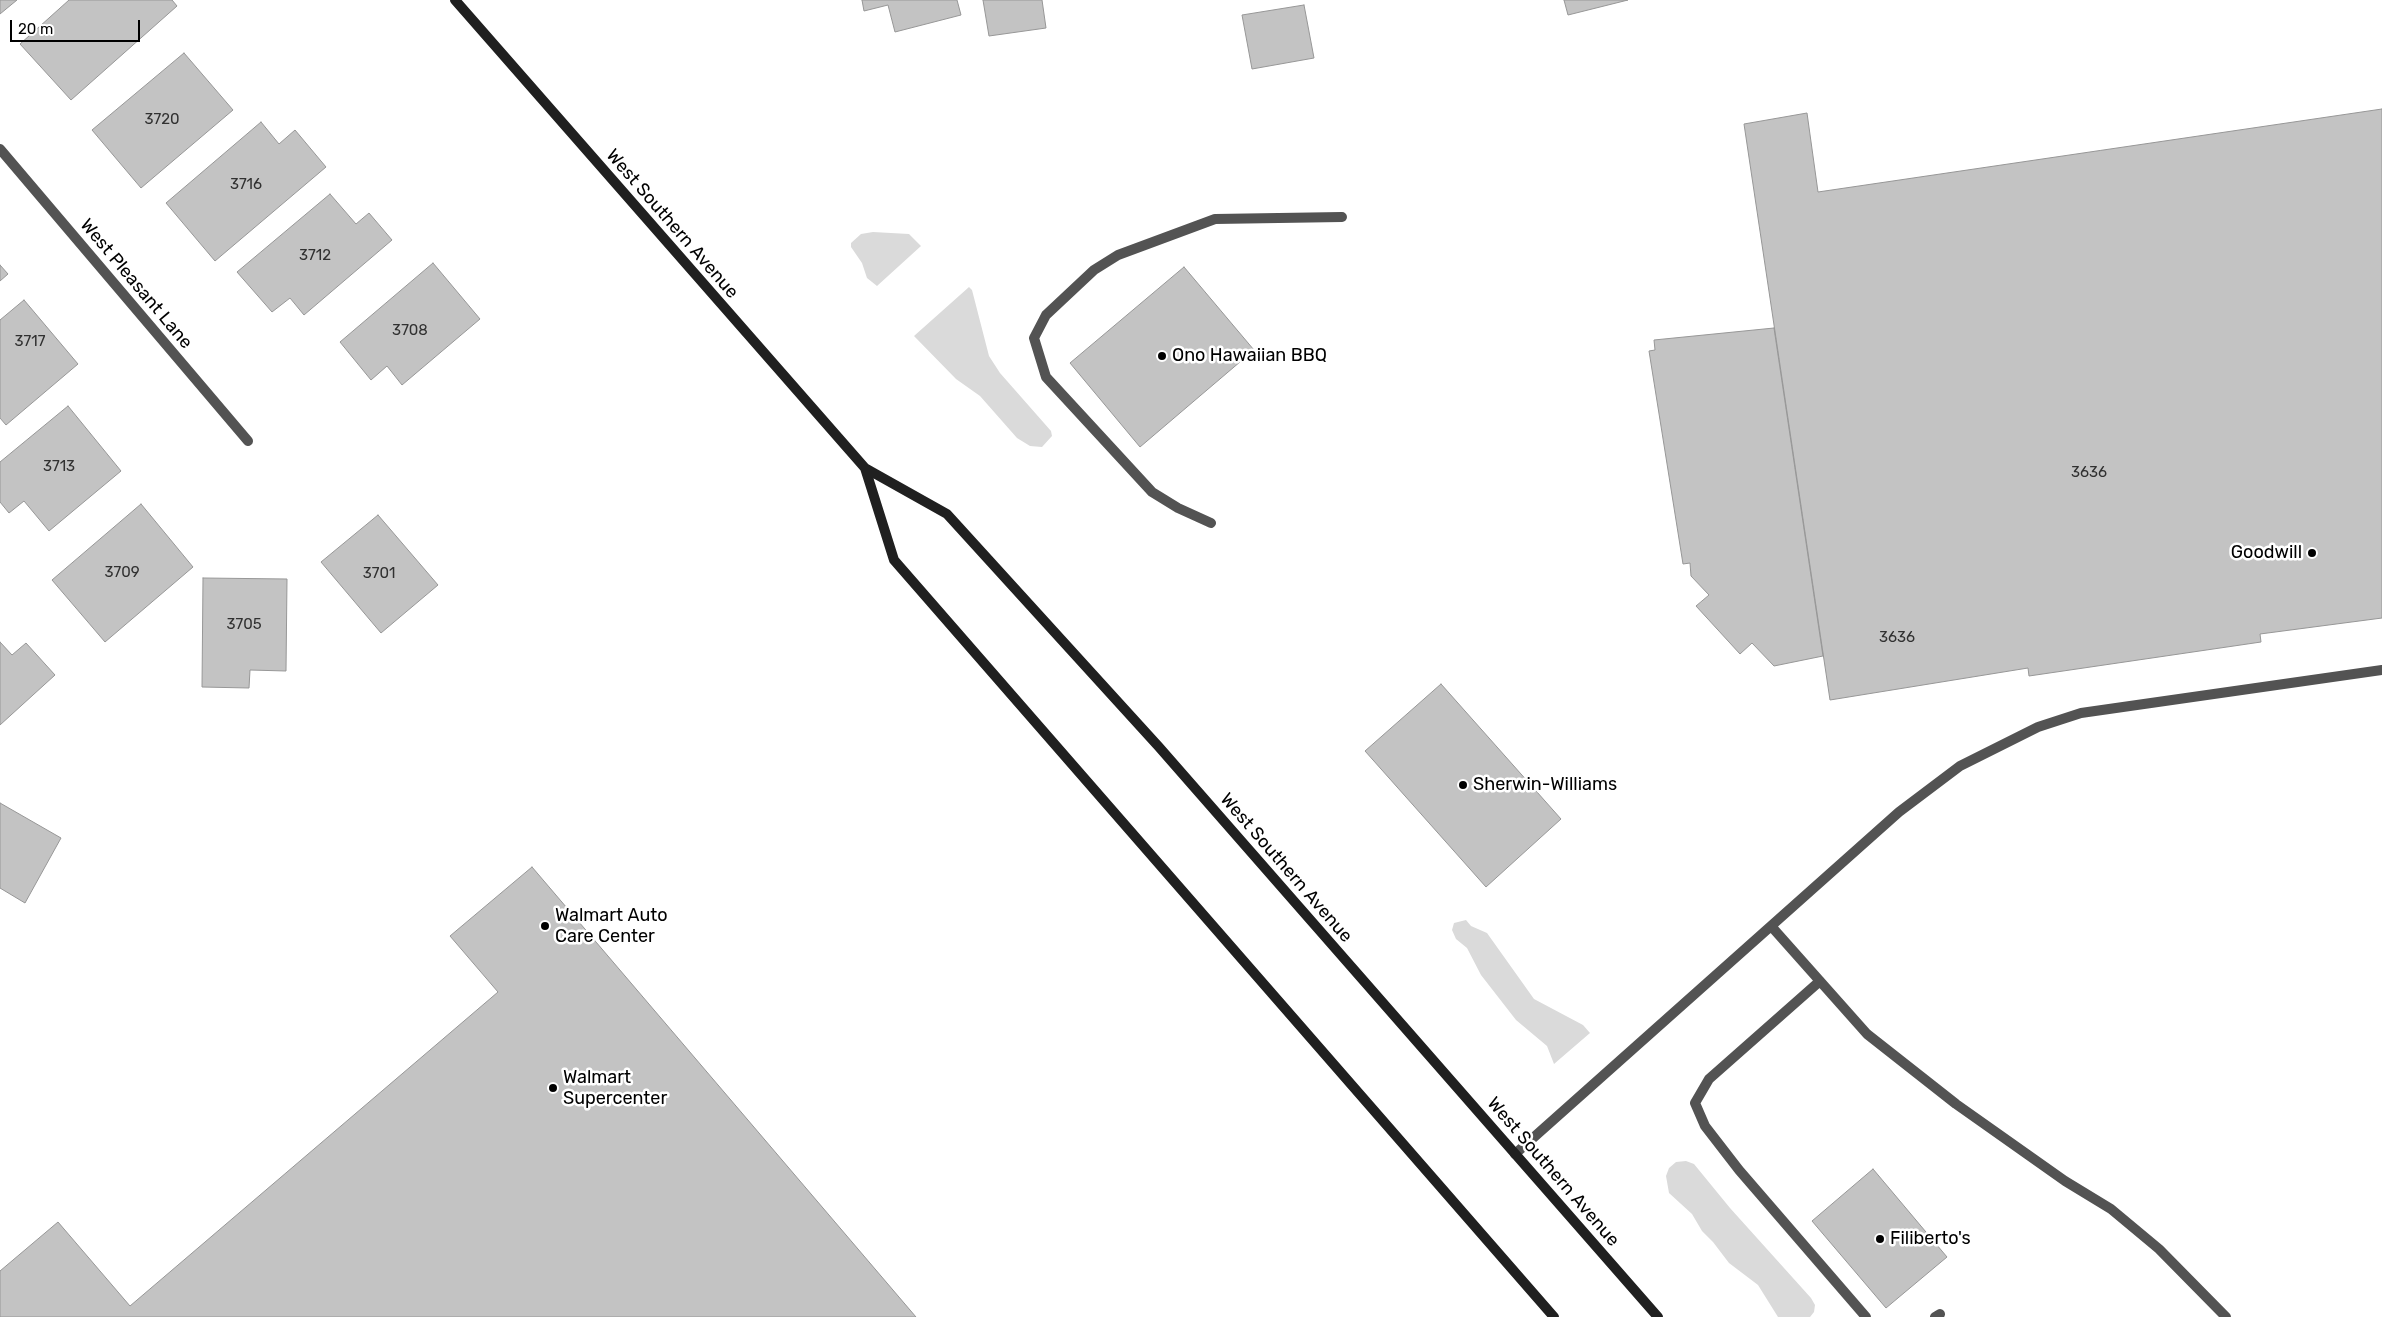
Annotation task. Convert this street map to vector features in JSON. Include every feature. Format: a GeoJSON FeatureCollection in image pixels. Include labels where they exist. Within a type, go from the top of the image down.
{"type":"FeatureCollection","features":[{"type":"Feature","properties":{"kind":"main road","name":"West Southern Avenue"},"geometry":{"type":"LineString","coordinates":[[455,0],[865,468],[947,514],[1159,747],[1658,1317]]}},
{"type":"Feature","properties":{"kind":"main road","name":"West Southern Avenue"},"geometry":{"type":"LineString","coordinates":[[865,468],[894,560],[1554,1317]]}},
{"type":"Feature","properties":{"kind":"street","name":"West Pleasant Lane"},"geometry":{"type":"LineString","coordinates":[[0,149],[248,441]]}},
{"type":"Feature","properties":{"kind":"street"},"geometry":{"type":"LineString","coordinates":[[1212,523],[1178,508],[1152,492],[1046,377],[1034,338],[1046,314],[1094,270],[1118,255],[1215,220],[1342,217]]}},
{"type":"Feature","properties":{"kind":"street"},"geometry":{"type":"LineString","coordinates":[[1515,1154],[1900,812],[1960,766],[2038,727],[2080,713],[2382,670]]}},
{"type":"Feature","properties":{"kind":"street"},"geometry":{"type":"LineString","coordinates":[[1771,926],[1867,1034],[1956,1104],[2065,1181],[2111,1209],[2160,1249],[2226,1317]]}},
{"type":"Feature","properties":{"kind":"street"},"geometry":{"type":"LineString","coordinates":[[1820,981],[1709,1079],[1695,1103],[1705,1126],[1739,1170],[1866,1317]]}},
{"type":"Feature","properties":{"kind":"shaded area"},"geometry":{"type":"Polygon","coordinates":[[[873,232],[909,234],[921,246],[877,286],[867,278],[862,263],[851,247],[851,243],[861,234],[873,232]]]}},
{"type":"Feature","properties":{"kind":"shaded area"},"geometry":{"type":"Polygon","coordinates":[[[969,287],[972,290],[989,356],[1000,373],[1051,431],[1052,436],[1042,447],[1030,446],[1017,438],[980,396],[956,379],[914,336],[969,287]]]}},
{"type":"Feature","properties":{"kind":"shaded area"},"geometry":{"type":"Polygon","coordinates":[[[1466,920],[1471,926],[1487,933],[1534,999],[1583,1025],[1590,1033],[1554,1064],[1547,1046],[1516,1020],[1481,975],[1467,948],[1456,939],[1452,930],[1454,923],[1466,920]]]}},
{"type":"Feature","properties":{"kind":"shaded area"},"geometry":{"type":"Polygon","coordinates":[[[1686,1161],[1694,1164],[1730,1208],[1811,1298],[1815,1305],[1814,1312],[1810,1317],[1778,1317],[1758,1285],[1729,1263],[1702,1231],[1692,1214],[1669,1193],[1666,1176],[1669,1168],[1676,1162],[1686,1161]]]}},
{"type":"Feature","properties":{"kind":"building"},"geometry":{"type":"Polygon","coordinates":[[[0,0],[17,0],[0,14],[0,0]]]}},
{"type":"Feature","properties":{"kind":"building"},"geometry":{"type":"Polygon","coordinates":[[[69,0],[172,0],[177,6],[71,100],[20,44],[69,0]]]}},
{"type":"Feature","properties":{"kind":"building"},"geometry":{"type":"Polygon","coordinates":[[[862,0],[957,0],[961,15],[895,32],[888,5],[864,11],[862,0]]]}},
{"type":"Feature","properties":{"kind":"building"},"geometry":{"type":"Polygon","coordinates":[[[983,0],[1042,0],[1046,28],[989,36],[983,0]]]}},
{"type":"Feature","properties":{"kind":"building"},"geometry":{"type":"Polygon","coordinates":[[[1564,0],[1628,0],[1568,15],[1564,0]]]}},
{"type":"Feature","properties":{"kind":"building"},"geometry":{"type":"Polygon","coordinates":[[[1304,5],[1314,58],[1252,69],[1242,15],[1304,5]]]}},
{"type":"Feature","properties":{"kind":"building"},"geometry":{"type":"Polygon","coordinates":[[[184,53],[233,110],[141,188],[92,130],[184,53]]]}},
{"type":"Feature","properties":{"kind":"building"},"geometry":{"type":"Polygon","coordinates":[[[2382,109],[2382,618],[2260,634],[2261,642],[2029,676],[2028,668],[1830,700],[1744,124],[1807,113],[1818,192],[2382,109]]]}},
{"type":"Feature","properties":{"kind":"building"},"geometry":{"type":"Polygon","coordinates":[[[261,122],[279,144],[295,130],[326,167],[215,261],[166,203],[261,122]]]}},
{"type":"Feature","properties":{"kind":"building"},"geometry":{"type":"Polygon","coordinates":[[[330,194],[356,224],[369,213],[392,240],[304,315],[290,298],[272,312],[237,272],[330,194]]]}},
{"type":"Feature","properties":{"kind":"building"},"geometry":{"type":"Polygon","coordinates":[[[433,263],[480,319],[402,385],[387,366],[371,380],[340,342],[433,263]]]}},
{"type":"Feature","properties":{"kind":"building"},"geometry":{"type":"Polygon","coordinates":[[[0,265],[8,274],[0,281],[0,265]]]}},
{"type":"Feature","properties":{"kind":"building","name":"Ono Hawaiian BBQ"},"geometry":{"type":"Polygon","coordinates":[[[1184,267],[1254,350],[1140,447],[1070,363],[1184,267]]]}},
{"type":"Feature","properties":{"kind":"building"},"geometry":{"type":"Polygon","coordinates":[[[24,300],[78,364],[6,425],[0,418],[0,320],[24,300]]]}},
{"type":"Feature","properties":{"kind":"building"},"geometry":{"type":"Polygon","coordinates":[[[1774,328],[1823,656],[1774,666],[1752,643],[1740,654],[1696,606],[1709,595],[1691,576],[1690,563],[1683,564],[1649,351],[1655,350],[1654,340],[1774,328]]]}},
{"type":"Feature","properties":{"kind":"building"},"geometry":{"type":"Polygon","coordinates":[[[68,406],[121,471],[49,531],[24,501],[9,513],[0,502],[0,462],[68,406]]]}},
{"type":"Feature","properties":{"kind":"building"},"geometry":{"type":"Polygon","coordinates":[[[141,504],[193,567],[105,642],[52,580],[141,504]]]}},
{"type":"Feature","properties":{"kind":"building"},"geometry":{"type":"Polygon","coordinates":[[[378,515],[438,585],[381,633],[321,562],[378,515]]]}},
{"type":"Feature","properties":{"kind":"building"},"geometry":{"type":"Polygon","coordinates":[[[203,578],[287,579],[286,671],[250,670],[249,688],[202,687],[203,578]]]}},
{"type":"Feature","properties":{"kind":"building"},"geometry":{"type":"Polygon","coordinates":[[[0,642],[12,655],[26,643],[55,675],[0,725],[0,642]]]}},
{"type":"Feature","properties":{"kind":"building","name":"Sherwin-Williams"},"geometry":{"type":"Polygon","coordinates":[[[1441,684],[1561,819],[1486,887],[1365,751],[1441,684]]]}},
{"type":"Feature","properties":{"kind":"building"},"geometry":{"type":"Polygon","coordinates":[[[0,803],[61,838],[25,903],[0,888],[0,803]]]}},
{"type":"Feature","properties":{"kind":"building","name":"Walmart Supercenter"},"geometry":{"type":"Polygon","coordinates":[[[532,867],[916,1317],[0,1317],[0,1271],[58,1222],[130,1306],[498,992],[450,936],[532,867]]]}},
{"type":"Feature","properties":{"kind":"building","name":"Filiberto's"},"geometry":{"type":"Polygon","coordinates":[[[1873,1169],[1947,1257],[1886,1308],[1812,1221],[1873,1169]]]}},
{"type":"Feature","properties":{"kind":"place","name":"Ono Hawaiian BBQ"},"geometry":{"type":"Point","coordinates":[1162,356]}},
{"type":"Feature","properties":{"kind":"place","name":"Goodwill"},"geometry":{"type":"Point","coordinates":[2312,553]}},
{"type":"Feature","properties":{"kind":"place","name":"Sherwin-Williams"},"geometry":{"type":"Point","coordinates":[1463,785]}},
{"type":"Feature","properties":{"kind":"place","name":"Walmart Auto Care Center"},"geometry":{"type":"Point","coordinates":[545,926]}},
{"type":"Feature","properties":{"kind":"place","name":"Walmart Supercenter"},"geometry":{"type":"Point","coordinates":[553,1088]}},
{"type":"Feature","properties":{"kind":"place","name":"Filiberto's"},"geometry":{"type":"Point","coordinates":[1880,1239]}}]}
